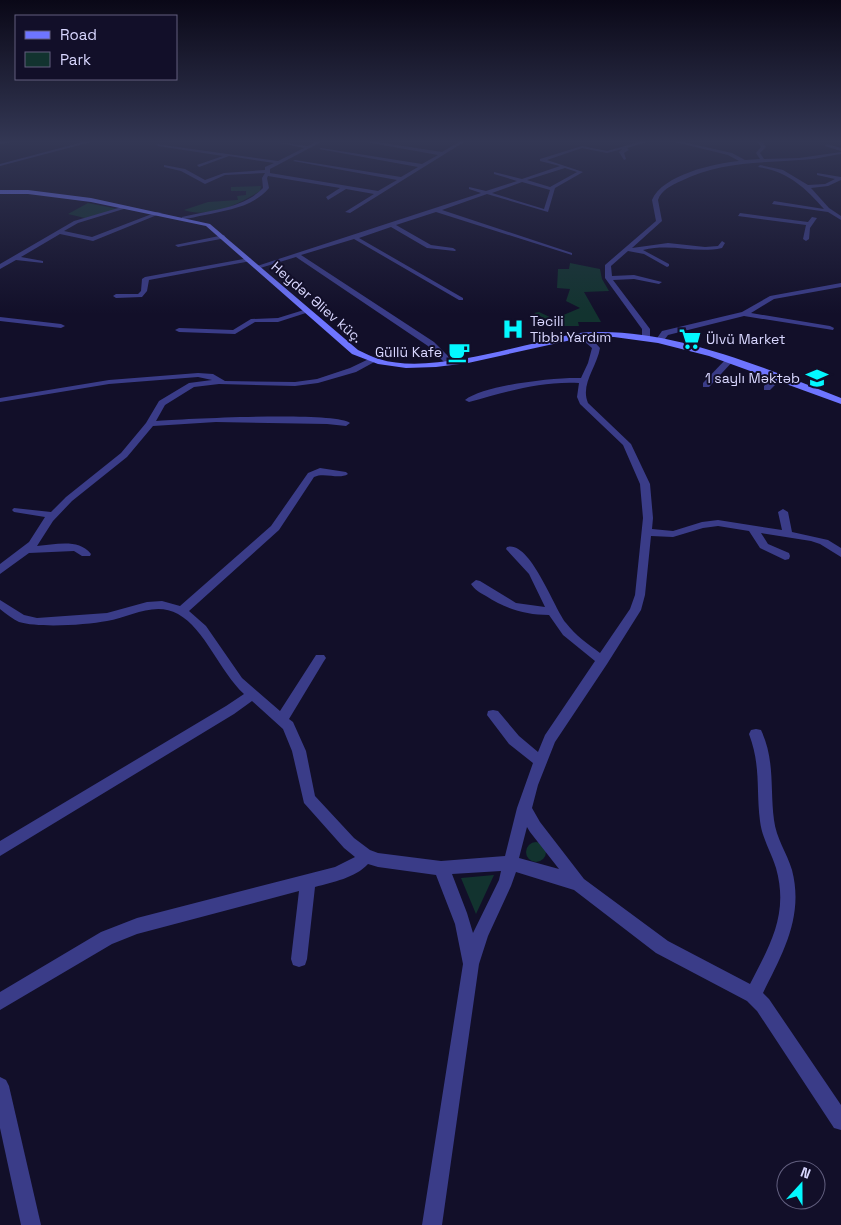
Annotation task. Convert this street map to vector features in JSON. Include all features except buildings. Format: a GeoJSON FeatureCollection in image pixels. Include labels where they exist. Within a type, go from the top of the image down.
{"type":"FeatureCollection","features":[{"type":"Feature","properties":{"kind":"main road","name":"Heydər Əliev küç."},"geometry":{"type":"LineString","coordinates":[[74,199],[159,213],[208,225],[355,352],[374,360],[404,364],[449,362],[502,354],[579,336],[598,334],[659,341],[730,360],[841,401]]}},
{"type":"Feature","properties":{"kind":"street"},"geometry":{"type":"LineString","coordinates":[[184,218],[232,208],[249,199]]}},
{"type":"Feature","properties":{"kind":"street"},"geometry":{"type":"LineString","coordinates":[[348,212],[368,199]]}},
{"type":"Feature","properties":{"kind":"street"},"geometry":{"type":"LineString","coordinates":[[257,267],[298,256],[468,199]]}},
{"type":"Feature","properties":{"kind":"street"},"geometry":{"type":"LineString","coordinates":[[505,199],[543,212],[547,211],[550,199]]}},
{"type":"Feature","properties":{"kind":"street"},"geometry":{"type":"LineString","coordinates":[[646,339],[646,329],[608,278],[610,261],[628,249],[659,221],[655,199]]}},
{"type":"Feature","properties":{"kind":"street"},"geometry":{"type":"LineString","coordinates":[[817,199],[828,211],[841,218]]}},
{"type":"Feature","properties":{"kind":"street"},"geometry":{"type":"LineString","coordinates":[[774,203],[828,211]]}},
{"type":"Feature","properties":{"kind":"street"},"geometry":{"type":"LineString","coordinates":[[0,267],[80,220],[127,208]]}},
{"type":"Feature","properties":{"kind":"street"},"geometry":{"type":"LineString","coordinates":[[437,210],[570,254]]}},
{"type":"Feature","properties":{"kind":"street"},"geometry":{"type":"LineString","coordinates":[[806,239],[809,224],[818,214],[828,211]]}},
{"type":"Feature","properties":{"kind":"street"},"geometry":{"type":"LineString","coordinates":[[58,232],[93,239],[159,213]]}},
{"type":"Feature","properties":{"kind":"street"},"geometry":{"type":"LineString","coordinates":[[740,215],[809,224]]}},
{"type":"Feature","properties":{"kind":"street"},"geometry":{"type":"LineString","coordinates":[[391,225],[429,247],[453,250]]}},
{"type":"Feature","properties":{"kind":"street"},"geometry":{"type":"LineString","coordinates":[[178,245],[224,237]]}},
{"type":"Feature","properties":{"kind":"street"},"geometry":{"type":"LineString","coordinates":[[354,238],[461,299]]}},
{"type":"Feature","properties":{"kind":"street"},"geometry":{"type":"LineString","coordinates":[[636,250],[663,245],[706,248],[720,246],[722,243]]}},
{"type":"Feature","properties":{"kind":"street"},"geometry":{"type":"LineString","coordinates":[[628,249],[652,254],[656,259],[667,265]]}},
{"type":"Feature","properties":{"kind":"street"},"geometry":{"type":"LineString","coordinates":[[298,256],[431,344],[449,362]]}},
{"type":"Feature","properties":{"kind":"street"},"geometry":{"type":"LineString","coordinates":[[14,258],[41,262]]}},
{"type":"Feature","properties":{"kind":"street"},"geometry":{"type":"LineString","coordinates":[[116,296],[140,296],[147,278],[249,260]]}},
{"type":"Feature","properties":{"kind":"street"},"geometry":{"type":"LineString","coordinates":[[608,278],[634,277],[659,282]]}},
{"type":"Feature","properties":{"kind":"street"},"geometry":{"type":"LineString","coordinates":[[659,341],[665,334],[744,314],[772,297],[841,285]]}},
{"type":"Feature","properties":{"kind":"street"},"geometry":{"type":"LineString","coordinates":[[179,330],[235,332],[253,320],[278,320],[307,310]]}},
{"type":"Feature","properties":{"kind":"street"},"geometry":{"type":"LineString","coordinates":[[744,314],[813,323],[830,328]]}},
{"type":"Feature","properties":{"kind":"street"},"geometry":{"type":"LineString","coordinates":[[813,323],[822,317]]}},
{"type":"Feature","properties":{"kind":"street"},"geometry":{"type":"LineString","coordinates":[[0,319],[61,326]]}},
{"type":"Feature","properties":{"kind":"street"},"geometry":{"type":"LineString","coordinates":[[432,1225],[471,964],[481,934],[506,881],[524,808],[540,760],[550,739],[603,662],[639,603],[647,532],[645,484],[632,451],[584,404],[580,392],[594,361],[596,348],[588,340],[579,336]]}},
{"type":"Feature","properties":{"kind":"street"},"geometry":{"type":"LineString","coordinates":[[0,570],[39,536],[53,515],[124,455],[150,424],[162,403],[183,388],[219,382],[306,383],[353,370],[374,360]]}},
{"type":"Feature","properties":{"kind":"street"},"geometry":{"type":"LineString","coordinates":[[706,385],[730,360]]}},
{"type":"Feature","properties":{"kind":"street"},"geometry":{"type":"LineString","coordinates":[[0,400],[132,380],[206,375],[219,382]]}},
{"type":"Feature","properties":{"kind":"street"},"geometry":{"type":"LineString","coordinates":[[767,388],[778,378]]}},
{"type":"Feature","properties":{"kind":"street"},"geometry":{"type":"LineString","coordinates":[[469,400],[494,392],[537,383],[584,381]]}},
{"type":"Feature","properties":{"kind":"street"},"geometry":{"type":"LineString","coordinates":[[150,424],[216,419],[346,423]]}},
{"type":"Feature","properties":{"kind":"street"},"geometry":{"type":"LineString","coordinates":[[182,611],[275,528],[311,475],[320,471],[342,474]]}},
{"type":"Feature","properties":{"kind":"street"},"geometry":{"type":"LineString","coordinates":[[17,510],[53,515]]}},
{"type":"Feature","properties":{"kind":"street"},"geometry":{"type":"LineString","coordinates":[[783,512],[788,534]]}},
{"type":"Feature","properties":{"kind":"street"},"geometry":{"type":"LineString","coordinates":[[647,532],[673,534],[702,525],[718,523],[788,534],[824,542],[841,553]]}},
{"type":"Feature","properties":{"kind":"street"},"geometry":{"type":"LineString","coordinates":[[752,528],[764,546],[785,556]]}},
{"type":"Feature","properties":{"kind":"street"},"geometry":{"type":"LineString","coordinates":[[26,549],[71,547],[86,554]]}},
{"type":"Feature","properties":{"kind":"street"},"geometry":{"type":"LineString","coordinates":[[511,549],[525,559],[532,568],[553,611],[566,632],[603,662]]}},
{"type":"Feature","properties":{"kind":"street"},"geometry":{"type":"LineString","coordinates":[[476,584],[506,605],[516,608],[553,611]]}},
{"type":"Feature","properties":{"kind":"street"},"geometry":{"type":"LineString","coordinates":[[0,604],[21,618],[37,622],[107,617],[147,606],[162,605],[182,611],[202,629],[229,669],[251,695],[282,719],[292,734],[298,751],[309,798],[350,843],[366,856],[378,860],[441,868],[510,863],[545,872],[579,884]]}},
{"type":"Feature","properties":{"kind":"street"},"geometry":{"type":"LineString","coordinates":[[282,719],[320,658]]}},
{"type":"Feature","properties":{"kind":"street"},"geometry":{"type":"LineString","coordinates":[[0,849],[214,720],[251,695]]}},
{"type":"Feature","properties":{"kind":"street"},"geometry":{"type":"LineString","coordinates":[[493,715],[514,740],[540,760]]}},
{"type":"Feature","properties":{"kind":"street"},"geometry":{"type":"LineString","coordinates":[[753,995],[789,918],[789,894],[784,869],[769,830],[767,819],[766,764],[756,734]]}},
{"type":"Feature","properties":{"kind":"street"},"geometry":{"type":"LineString","coordinates":[[524,808],[535,827],[579,884],[662,947],[753,995],[763,1005],[841,1121]]}},
{"type":"Feature","properties":{"kind":"street"},"geometry":{"type":"LineString","coordinates":[[0,1002],[108,938],[137,926],[337,874],[358,864],[366,856]]}},
{"type":"Feature","properties":{"kind":"street"},"geometry":{"type":"LineString","coordinates":[[441,868],[463,917],[468,934],[471,964]]}},
{"type":"Feature","properties":{"kind":"street"},"geometry":{"type":"LineString","coordinates":[[299,959],[308,881]]}},
{"type":"Feature","properties":{"kind":"street"},"geometry":{"type":"LineString","coordinates":[[0,1086],[31,1225]]}},
{"type":"Feature","properties":{"kind":"green space"},"geometry":{"type":"Polygon","coordinates":[[[246,199],[223,209],[203,213],[184,210],[208,202],[246,199]]]}},
{"type":"Feature","properties":{"kind":"green space"},"geometry":{"type":"Polygon","coordinates":[[[88,203],[118,209],[85,218],[68,214],[88,203]]]}},
{"type":"Feature","properties":{"kind":"green space"},"geometry":{"type":"Polygon","coordinates":[[[570,263],[600,269],[602,279],[609,291],[584,292],[601,322],[578,322],[579,326],[560,326],[534,313],[539,312],[554,319],[580,308],[566,301],[570,289],[557,288],[558,269],[569,269],[570,263]]]}},
{"type":"Feature","properties":{"kind":"green space"},"geometry":{"type":"Polygon","coordinates":[[[536,842],[543,845],[546,852],[543,859],[536,862],[529,859],[526,852],[529,845],[536,842]]]}},
{"type":"Feature","properties":{"kind":"green space"},"geometry":{"type":"Polygon","coordinates":[[[494,875],[476,914],[461,878],[494,875]]]}},
{"type":"Feature","properties":{"kind":"place","name":"Təcili Tibbi Yardım"},"geometry":{"type":"Point","coordinates":[513,329]}},
{"type":"Feature","properties":{"kind":"place","name":"Ülvü Market"},"geometry":{"type":"Point","coordinates":[690,339]}},
{"type":"Feature","properties":{"kind":"place","name":"Güllü Kafe"},"geometry":{"type":"Point","coordinates":[459,352]}},
{"type":"Feature","properties":{"kind":"place","name":"1 saylı Məktəb"},"geometry":{"type":"Point","coordinates":[817,378]}}]}
